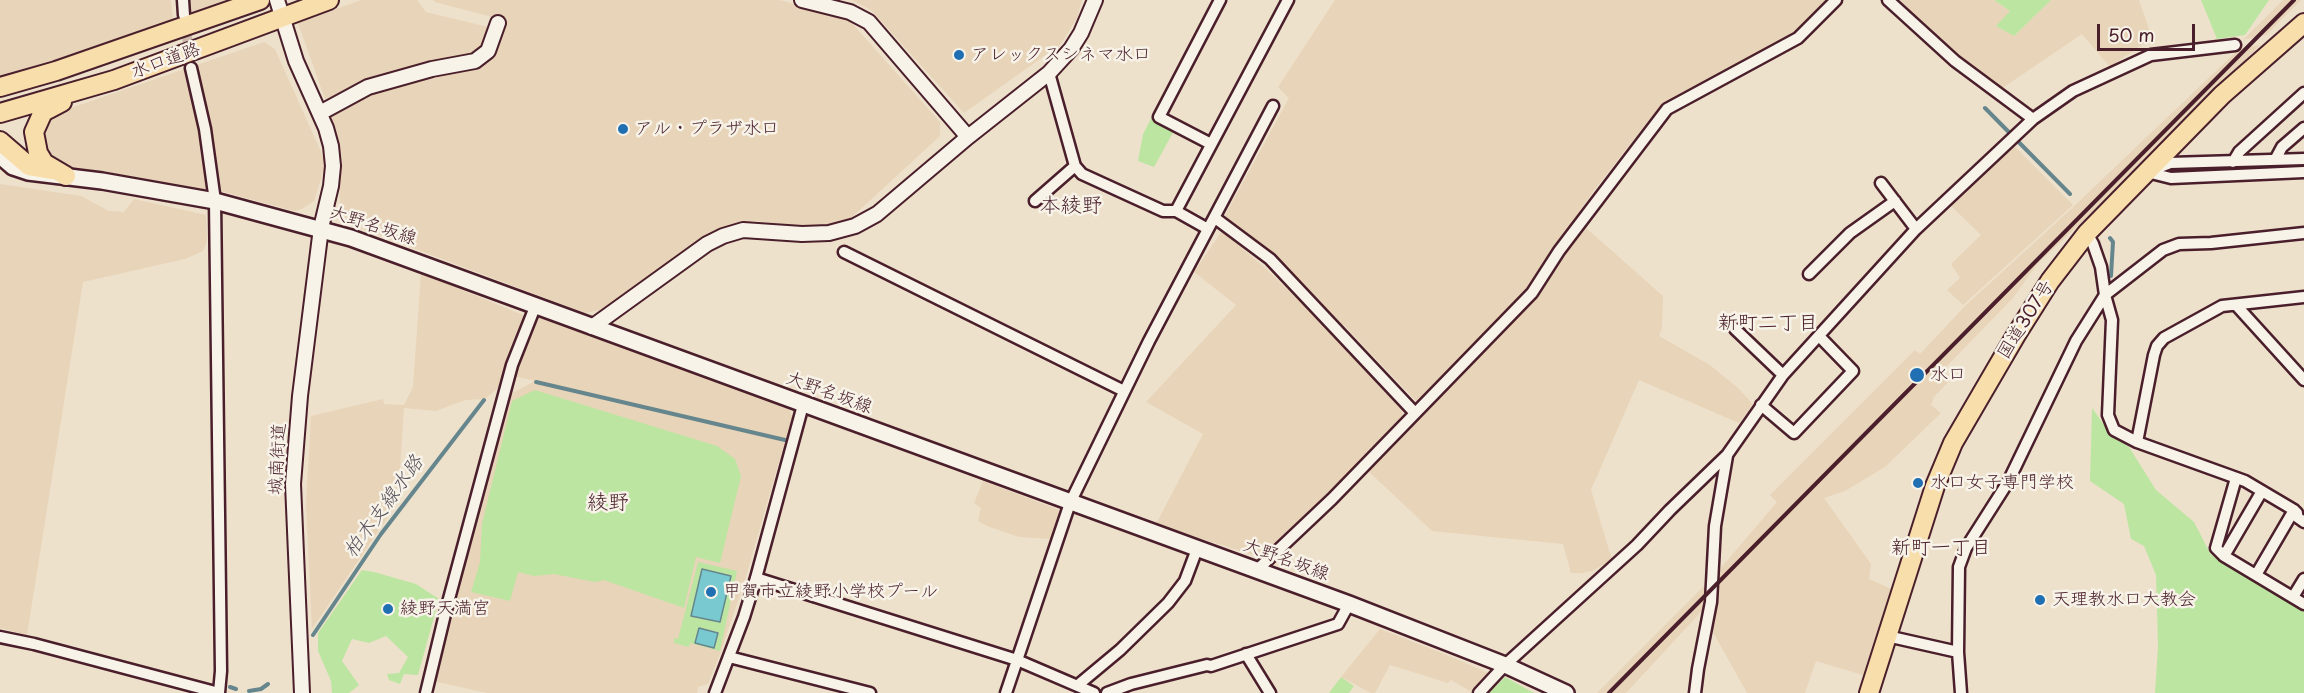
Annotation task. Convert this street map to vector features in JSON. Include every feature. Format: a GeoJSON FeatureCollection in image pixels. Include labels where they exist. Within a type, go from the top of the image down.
{"type":"FeatureCollection","features":[{"type":"Feature","properties":{"kind":"highway","name":"水口道路"},"geometry":{"type":"LineString","coordinates":[[0,87],[66,68],[260,0]]}},
{"type":"Feature","properties":{"kind":"highway","name":"水口道路"},"geometry":{"type":"LineString","coordinates":[[0,113],[114,80],[279,9],[328,0]]}},
{"type":"Feature","properties":{"kind":"highway","name":"国道307号"},"geometry":{"type":"LineString","coordinates":[[1869,693],[1935,486],[1953,443],[2050,281],[2087,233],[2146,172],[2222,95],[2304,23]]}},
{"type":"Feature","properties":{"kind":"highway"},"geometry":{"type":"LineString","coordinates":[[59,173],[44,163],[35,145],[34,132],[44,112],[53,105],[114,80]]}},
{"type":"Feature","properties":{"kind":"highway"},"geometry":{"type":"LineString","coordinates":[[0,141],[29,166],[59,173]]}},
{"type":"Feature","properties":{"kind":"main road","name":"大野名坂線"},"geometry":{"type":"LineString","coordinates":[[0,156],[13,167],[28,172],[59,173],[215,201],[321,228],[429,265],[535,307],[1349,604],[1505,665],[1566,693]]}},
{"type":"Feature","properties":{"kind":"street"},"geometry":{"type":"LineString","coordinates":[[183,0],[184,15]]}},
{"type":"Feature","properties":{"kind":"street"},"geometry":{"type":"LineString","coordinates":[[802,0],[850,12],[869,22],[968,137]]}},
{"type":"Feature","properties":{"kind":"street"},"geometry":{"type":"LineString","coordinates":[[592,327],[707,244],[723,236],[743,230],[816,234],[862,223],[877,214],[968,137],[1049,74],[1076,41],[1095,0]]}},
{"type":"Feature","properties":{"kind":"street"},"geometry":{"type":"LineString","coordinates":[[1211,144],[1159,117],[1220,0]]}},
{"type":"Feature","properties":{"kind":"street"},"geometry":{"type":"LineString","coordinates":[[1176,211],[1288,0]]}},
{"type":"Feature","properties":{"kind":"street"},"geometry":{"type":"LineString","coordinates":[[1257,570],[1332,499],[1532,293],[1559,251],[1667,109],[1798,38],[1836,0]]}},
{"type":"Feature","properties":{"kind":"street"},"geometry":{"type":"LineString","coordinates":[[1888,0],[1955,61],[2033,119]]}},
{"type":"Feature","properties":{"kind":"street","name":"城南街道"},"geometry":{"type":"LineString","coordinates":[[279,9],[296,61],[320,113],[331,146],[333,166],[331,186],[321,228],[300,396],[293,484],[302,693]]}},
{"type":"Feature","properties":{"kind":"street"},"geometry":{"type":"LineString","coordinates":[[320,113],[368,87],[432,69],[475,61],[489,51],[498,23]]}},
{"type":"Feature","properties":{"kind":"street"},"geometry":{"type":"LineString","coordinates":[[1479,693],[1505,665],[1637,545],[1670,510],[1728,456],[1783,375],[1916,229],[2033,119],[2073,91],[2151,55],[2235,45]]}},
{"type":"Feature","properties":{"kind":"street"},"geometry":{"type":"LineString","coordinates":[[0,637],[219,693],[221,659],[215,201],[205,129],[191,68]]}},
{"type":"Feature","properties":{"kind":"street"},"geometry":{"type":"LineString","coordinates":[[1049,74],[1075,166],[1082,174],[1163,211],[1176,211],[1208,230]]}},
{"type":"Feature","properties":{"kind":"street"},"geometry":{"type":"LineString","coordinates":[[2233,162],[2239,152],[2304,93]]}},
{"type":"Feature","properties":{"kind":"street"},"geometry":{"type":"LineString","coordinates":[[1006,693],[1070,503],[1124,391],[1273,106]]}},
{"type":"Feature","properties":{"kind":"street"},"geometry":{"type":"LineString","coordinates":[[2275,159],[2282,147],[2304,128]]}},
{"type":"Feature","properties":{"kind":"street"},"geometry":{"type":"LineString","coordinates":[[2146,172],[2170,163],[2304,159]]}},
{"type":"Feature","properties":{"kind":"street"},"geometry":{"type":"LineString","coordinates":[[1035,201],[1075,166]]}},
{"type":"Feature","properties":{"kind":"street"},"geometry":{"type":"LineString","coordinates":[[2146,172],[2171,178],[2304,172]]}},
{"type":"Feature","properties":{"kind":"street"},"geometry":{"type":"LineString","coordinates":[[1881,183],[1916,229]]}},
{"type":"Feature","properties":{"kind":"street"},"geometry":{"type":"LineString","coordinates":[[1809,274],[1850,234],[1895,201]]}},
{"type":"Feature","properties":{"kind":"street"},"geometry":{"type":"LineString","coordinates":[[1215,218],[1270,260],[1415,414]]}},
{"type":"Feature","properties":{"kind":"street"},"geometry":{"type":"LineString","coordinates":[[2087,233],[2101,267],[2105,296],[2112,320],[2108,415],[2114,430],[2137,442],[2236,478],[2294,510],[2297,517],[2304,522]]}},
{"type":"Feature","properties":{"kind":"street"},"geometry":{"type":"LineString","coordinates":[[1961,693],[1958,652],[1959,567],[1966,548],[2008,482],[2076,340],[2105,296],[2163,250],[2179,244],[2211,243],[2304,233]]}},
{"type":"Feature","properties":{"kind":"street"},"geometry":{"type":"LineString","coordinates":[[844,252],[1124,391]]}},
{"type":"Feature","properties":{"kind":"street"},"geometry":{"type":"LineString","coordinates":[[2137,442],[2157,346],[2164,338],[2222,306],[2304,297]]}},
{"type":"Feature","properties":{"kind":"street"},"geometry":{"type":"LineString","coordinates":[[2236,305],[2304,380]]}},
{"type":"Feature","properties":{"kind":"street"},"geometry":{"type":"LineString","coordinates":[[426,693],[512,365],[535,307]]}},
{"type":"Feature","properties":{"kind":"street"},"geometry":{"type":"LineString","coordinates":[[1735,329],[1783,375]]}},
{"type":"Feature","properties":{"kind":"street"},"geometry":{"type":"LineString","coordinates":[[1761,405],[1794,433],[1853,371],[1819,336]]}},
{"type":"Feature","properties":{"kind":"street"},"geometry":{"type":"LineString","coordinates":[[715,693],[756,578],[803,405]]}},
{"type":"Feature","properties":{"kind":"street"},"geometry":{"type":"LineString","coordinates":[[1695,693],[1712,602],[1715,526],[1728,456]]}},
{"type":"Feature","properties":{"kind":"street"},"geometry":{"type":"LineString","coordinates":[[2236,478],[2216,549],[2304,603]]}},
{"type":"Feature","properties":{"kind":"street"},"geometry":{"type":"LineString","coordinates":[[2224,556],[2262,491]]}},
{"type":"Feature","properties":{"kind":"street"},"geometry":{"type":"LineString","coordinates":[[2256,575],[2294,510]]}},
{"type":"Feature","properties":{"kind":"street"},"geometry":{"type":"LineString","coordinates":[[1078,685],[1120,651],[1168,603],[1185,581],[1197,549]]}},
{"type":"Feature","properties":{"kind":"street"},"geometry":{"type":"LineString","coordinates":[[756,578],[1017,660],[1094,693]]}},
{"type":"Feature","properties":{"kind":"street"},"geometry":{"type":"LineString","coordinates":[[2294,597],[2304,579]]}},
{"type":"Feature","properties":{"kind":"street"},"geometry":{"type":"LineString","coordinates":[[1110,692],[1131,684],[1207,665],[1211,666],[1338,624],[1349,604]]}},
{"type":"Feature","properties":{"kind":"street"},"geometry":{"type":"LineString","coordinates":[[1887,636],[1958,652]]}},
{"type":"Feature","properties":{"kind":"street"},"geometry":{"type":"LineString","coordinates":[[1246,654],[1270,693]]}},
{"type":"Feature","properties":{"kind":"street"},"geometry":{"type":"LineString","coordinates":[[729,657],[870,693]]}},
{"type":"Feature","properties":{"kind":"shaded area"},"geometry":{"type":"Polygon","coordinates":[[[0,0],[171,0],[173,19],[125,39],[0,76],[0,0]]]}},
{"type":"Feature","properties":{"kind":"shaded area"},"geometry":{"type":"Polygon","coordinates":[[[188,0],[232,0],[190,13],[188,0]]]}},
{"type":"Feature","properties":{"kind":"shaded area"},"geometry":{"type":"Polygon","coordinates":[[[361,0],[417,0],[426,12],[488,27],[479,51],[473,57],[360,86],[325,99],[298,23],[361,0]]]}},
{"type":"Feature","properties":{"kind":"shaded area","name":"アル・プラザ水口"},"geometry":{"type":"Polygon","coordinates":[[[433,0],[780,0],[850,21],[940,122],[940,136],[851,218],[829,226],[813,228],[757,221],[745,222],[714,232],[604,309],[585,313],[347,223],[340,204],[338,160],[331,119],[333,112],[372,94],[477,67],[494,58],[507,21],[433,0]]]}},
{"type":"Feature","properties":{"kind":"shaded area","name":"アレックスシネマ水口"},"geometry":{"type":"Polygon","coordinates":[[[852,0],[1082,0],[1077,18],[1061,44],[964,113],[871,10],[852,0]]]}},
{"type":"Feature","properties":{"kind":"shaded area"},"geometry":{"type":"Polygon","coordinates":[[[1335,0],[1826,0],[1794,34],[1681,93],[1652,116],[1592,193],[1516,304],[1418,403],[1344,325],[1340,326],[1275,258],[1224,217],[1289,98],[1278,87],[1335,0]]]}},
{"type":"Feature","properties":{"kind":"shaded area"},"geometry":{"type":"Polygon","coordinates":[[[1895,0],[1994,0],[2010,11],[1997,26],[2014,36],[2051,0],[2139,0],[2152,38],[2110,67],[2082,34],[2001,89],[1959,57],[1895,0]]]}},
{"type":"Feature","properties":{"kind":"shaded area"},"geometry":{"type":"Polygon","coordinates":[[[2283,0],[2301,0],[2266,35],[2243,40],[2283,0]]]}},
{"type":"Feature","properties":{"kind":"shaded area"},"geometry":{"type":"Polygon","coordinates":[[[264,42],[275,49],[326,163],[314,201],[302,209],[294,211],[220,191],[202,193],[63,170],[50,162],[41,138],[50,115],[264,42]]]}},
{"type":"Feature","properties":{"kind":"shaded area"},"geometry":{"type":"Polygon","coordinates":[[[2260,45],[2111,195],[2038,263],[2013,298],[1943,370],[1952,378],[1934,397],[1931,405],[1941,413],[1885,467],[1845,491],[1824,498],[1871,564],[1869,579],[1896,591],[1866,676],[1816,661],[1805,693],[1747,693],[1709,625],[1712,600],[1626,693],[1597,693],[1714,576],[1777,502],[1770,495],[1915,350],[1920,354],[1966,305],[2070,210],[2240,48],[2260,45]]]}},
{"type":"Feature","properties":{"kind":"shaded area"},"geometry":{"type":"Polygon","coordinates":[[[2012,144],[2073,205],[1963,305],[1947,290],[1960,278],[1951,264],[1981,235],[1950,205],[2012,144]]]}},
{"type":"Feature","properties":{"kind":"shaded area"},"geometry":{"type":"Polygon","coordinates":[[[0,184],[81,196],[109,211],[124,212],[134,199],[206,215],[207,241],[203,251],[185,259],[83,282],[27,635],[0,628],[0,184]]]}},
{"type":"Feature","properties":{"kind":"shaded area"},"geometry":{"type":"Polygon","coordinates":[[[1585,227],[1663,296],[1662,328],[1659,336],[1710,365],[1753,404],[1739,423],[1639,380],[1591,490],[1612,560],[1592,571],[1571,573],[1563,544],[1432,531],[1367,470],[1533,298],[1585,227]]]}},
{"type":"Feature","properties":{"kind":"shaded area"},"geometry":{"type":"Polygon","coordinates":[[[1222,231],[1308,309],[1402,409],[1403,416],[1330,492],[1259,557],[1156,524],[1203,434],[1146,402],[1236,305],[1194,272],[1222,231]]]}},
{"type":"Feature","properties":{"kind":"shaded area"},"geometry":{"type":"Polygon","coordinates":[[[421,273],[523,315],[504,383],[485,399],[465,400],[436,411],[404,408],[398,502],[312,629],[306,504],[311,416],[383,399],[384,404],[404,405],[413,387],[421,273]]]}},
{"type":"Feature","properties":{"kind":"shaded area"},"geometry":{"type":"Polygon","coordinates":[[[536,316],[789,409],[792,417],[786,439],[514,376],[536,316]]]}},
{"type":"Feature","properties":{"kind":"shaded area"},"geometry":{"type":"Polygon","coordinates":[[[533,382],[785,441],[745,580],[720,654],[708,684],[698,687],[697,693],[487,693],[433,681],[507,396],[533,382]]]}},
{"type":"Feature","properties":{"kind":"shaded area"},"geometry":{"type":"Polygon","coordinates":[[[983,481],[1059,510],[1051,539],[1019,537],[978,521],[981,508],[974,503],[983,481]]]}},
{"type":"Feature","properties":{"kind":"shaded area"},"geometry":{"type":"Polygon","coordinates":[[[1380,629],[1488,673],[1485,680],[1473,693],[1451,680],[1448,683],[1390,665],[1375,693],[1371,693],[1341,677],[1380,629]]]}},
{"type":"Feature","properties":{"kind":"green space"},"geometry":{"type":"Polygon","coordinates":[[[1994,0],[2051,0],[2014,36],[1996,26],[2010,11],[1994,0]]]}},
{"type":"Feature","properties":{"kind":"green space"},"geometry":{"type":"Polygon","coordinates":[[[2201,0],[2269,0],[2245,35],[2217,39],[2201,0]]]}},
{"type":"Feature","properties":{"kind":"green space"},"geometry":{"type":"Polygon","coordinates":[[[1152,117],[1175,129],[1154,167],[1138,161],[1143,134],[1152,117]]]}},
{"type":"Feature","properties":{"kind":"green space"},"geometry":{"type":"Polygon","coordinates":[[[535,390],[717,446],[735,459],[741,476],[720,563],[696,557],[684,608],[604,580],[595,582],[554,574],[534,576],[518,572],[510,601],[471,592],[480,562],[482,524],[512,401],[535,390]]]}},
{"type":"Feature","properties":{"kind":"green space"},"geometry":{"type":"Polygon","coordinates":[[[2092,408],[2109,432],[2129,447],[2156,490],[2194,522],[2211,555],[2304,611],[2304,693],[2155,693],[2158,647],[2156,575],[2144,546],[2131,539],[2124,504],[2090,481],[2092,408]]]}},
{"type":"Feature","properties":{"kind":"green space","name":"甲賀市立綾野小学校プール"},"geometry":{"type":"Polygon","coordinates":[[[698,562],[737,571],[720,651],[690,643],[689,647],[674,643],[674,638],[678,639],[698,562]]]}},
{"type":"Feature","properties":{"kind":"green space","name":"綾野天満宮"},"geometry":{"type":"Polygon","coordinates":[[[362,570],[416,584],[439,599],[418,675],[404,674],[400,684],[389,680],[387,674],[399,673],[408,657],[386,636],[369,643],[352,639],[342,661],[359,685],[349,693],[332,693],[331,681],[318,651],[318,633],[362,570]]]}},
{"type":"Feature","properties":{"kind":"green space"},"geometry":{"type":"Polygon","coordinates":[[[1341,677],[1354,686],[1349,693],[1329,693],[1341,677]]]}},
{"type":"Feature","properties":{"kind":"green space"},"geometry":{"type":"Polygon","coordinates":[[[1505,677],[1534,693],[1489,693],[1505,677]]]}},
{"type":"Feature","properties":{"kind":"water"},"geometry":{"type":"Polygon","coordinates":[[[702,569],[731,576],[720,622],[691,616],[702,569]]]}},
{"type":"Feature","properties":{"kind":"water"},"geometry":{"type":"Polygon","coordinates":[[[699,628],[718,633],[714,648],[695,643],[699,628]]]}},
{"type":"Feature","properties":{"kind":"waterway"},"geometry":{"type":"LineString","coordinates":[[1985,108],[2070,194]]}},
{"type":"Feature","properties":{"kind":"waterway"},"geometry":{"type":"LineString","coordinates":[[2110,238],[2113,242],[2111,276]]}},
{"type":"Feature","properties":{"kind":"waterway"},"geometry":{"type":"LineString","coordinates":[[536,382],[785,440]]}},
{"type":"Feature","properties":{"kind":"waterway","name":"柏木支線水路"},"geometry":{"type":"LineString","coordinates":[[313,635],[381,534],[484,400]]}},
{"type":"Feature","properties":{"kind":"waterway"},"geometry":{"type":"LineString","coordinates":[[249,691],[261,689],[268,684]]}},
{"type":"Feature","properties":{"kind":"waterway","name":"柏木支線水路"},"geometry":{"type":"LineString","coordinates":[[230,687],[236,689]]}},
{"type":"Feature","properties":{"kind":"tunnel"},"geometry":{"type":"LineString","coordinates":[[185,21],[191,68]]}},
{"type":"Feature","properties":{"kind":"railway"},"geometry":{"type":"LineString","coordinates":[[1609,693],[2294,0]]}},
{"type":"Feature","properties":{"kind":"place","name":"アレックスシネマ水口"},"geometry":{"type":"Point","coordinates":[959,55]}},
{"type":"Feature","properties":{"kind":"place","name":"アル・プラザ水口"},"geometry":{"type":"Point","coordinates":[623,129]}},
{"type":"Feature","properties":{"kind":"place","name":"水口"},"geometry":{"type":"Point","coordinates":[1917,375]}},
{"type":"Feature","properties":{"kind":"place","name":"水口女子専門学校"},"geometry":{"type":"Point","coordinates":[1918,483]}},
{"type":"Feature","properties":{"kind":"place","name":"甲賀市立綾野小学校プール"},"geometry":{"type":"Point","coordinates":[711,592]}},
{"type":"Feature","properties":{"kind":"place","name":"天理教水口大教会"},"geometry":{"type":"Point","coordinates":[2040,600]}},
{"type":"Feature","properties":{"kind":"place","name":"綾野天満宮"},"geometry":{"type":"Point","coordinates":[388,609]}},
{"type":"Feature","properties":{"kind":"district","name":"本綾野"},"geometry":{"type":"Point","coordinates":[1071,206]}},
{"type":"Feature","properties":{"kind":"district","name":"新町二丁目"},"geometry":{"type":"Point","coordinates":[1768,323]}},
{"type":"Feature","properties":{"kind":"district","name":"綾野"},"geometry":{"type":"Point","coordinates":[608,503]}},
{"type":"Feature","properties":{"kind":"district","name":"新町一丁目"},"geometry":{"type":"Point","coordinates":[1941,548]}}]}
